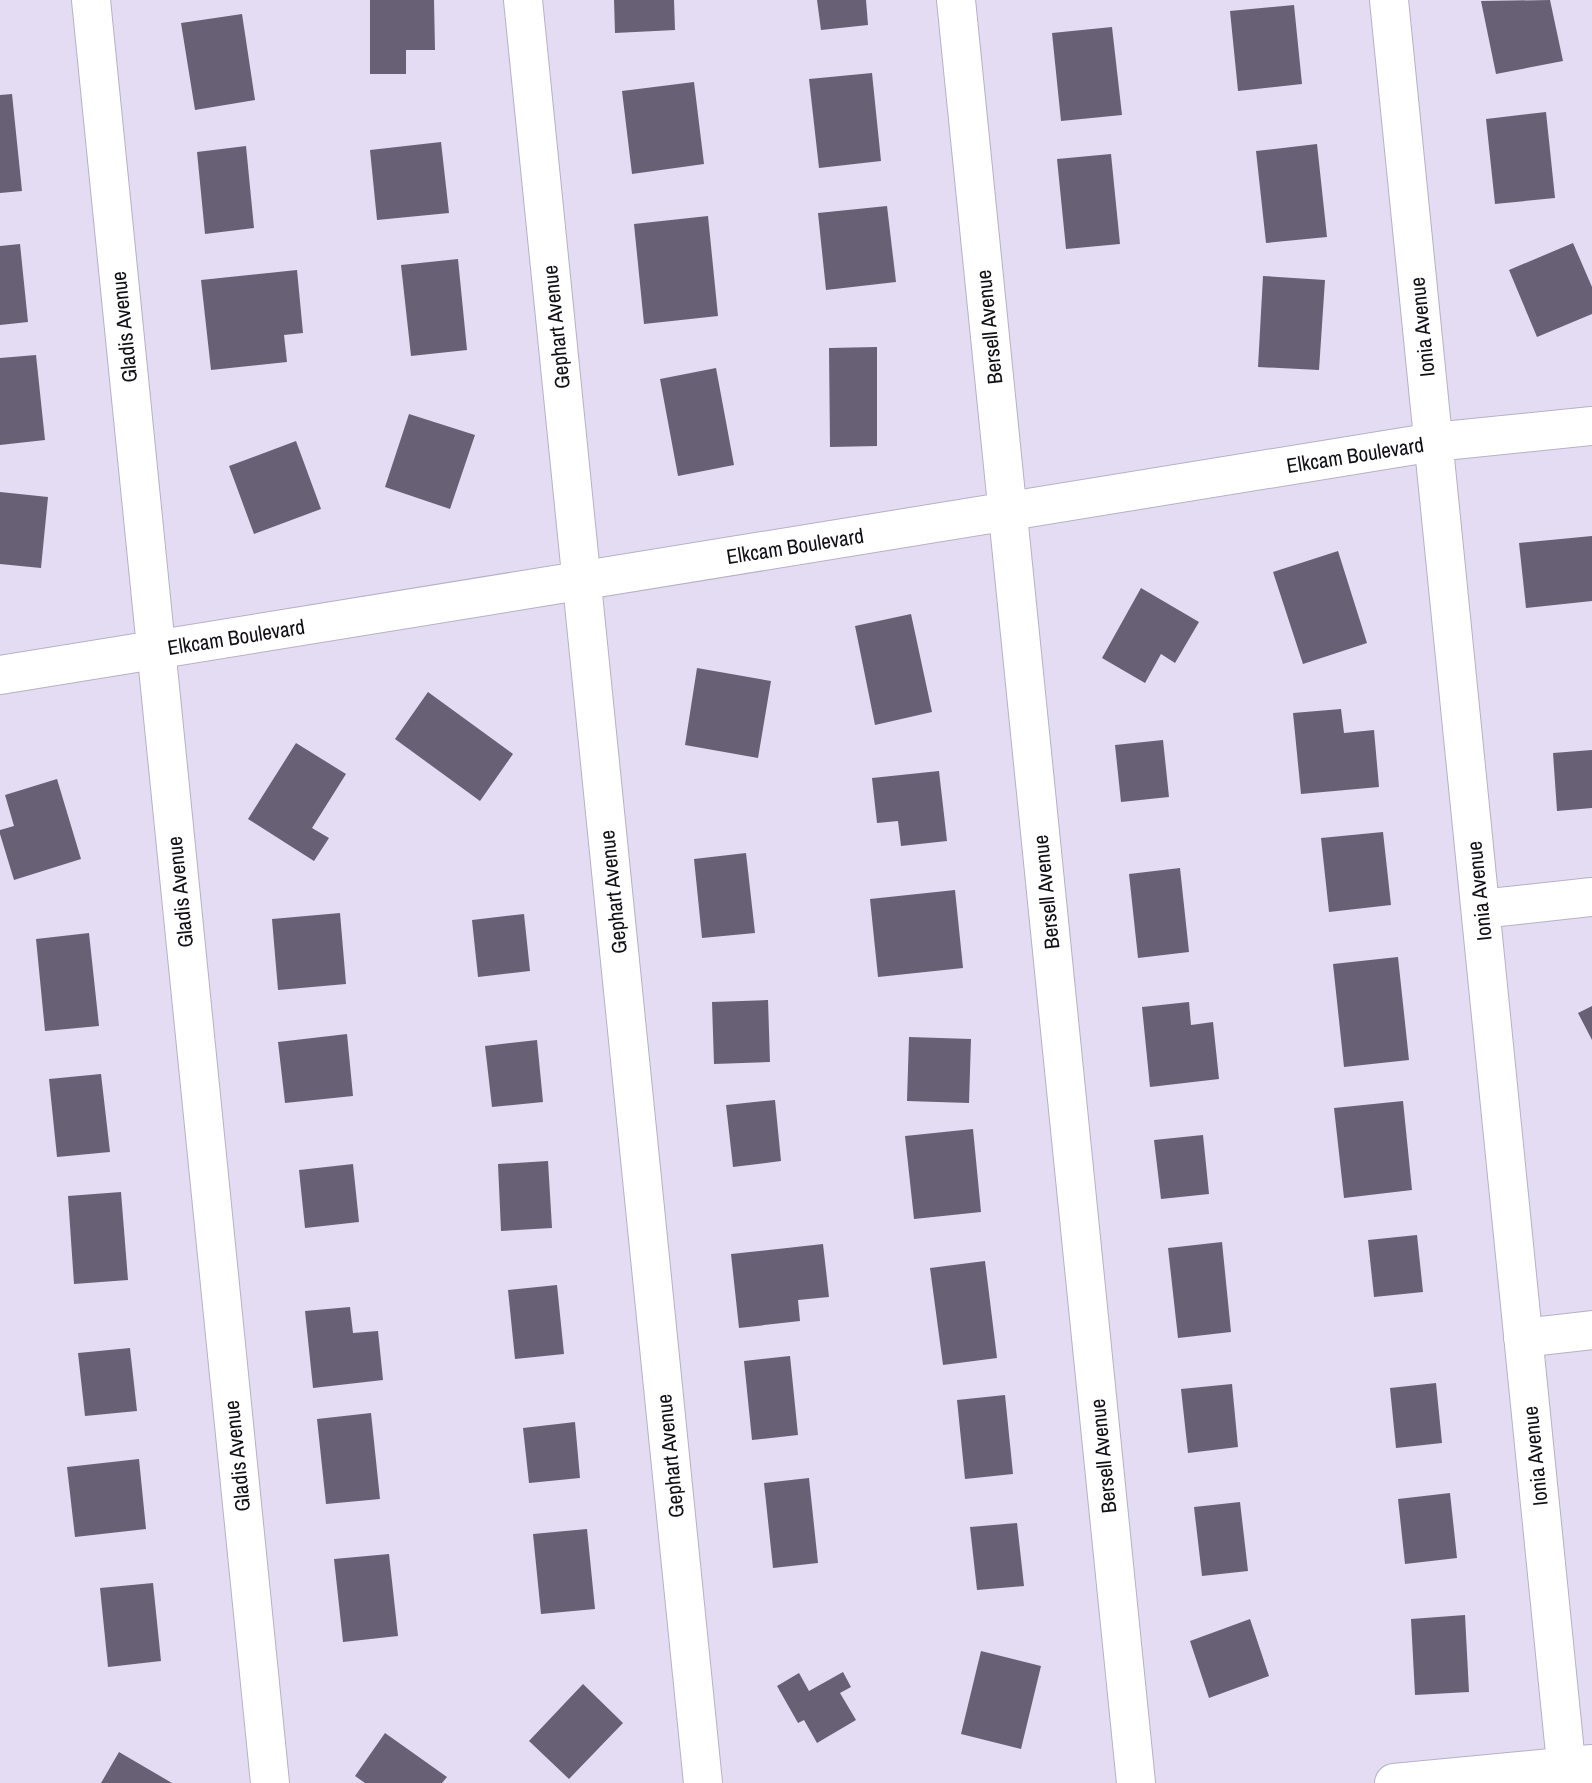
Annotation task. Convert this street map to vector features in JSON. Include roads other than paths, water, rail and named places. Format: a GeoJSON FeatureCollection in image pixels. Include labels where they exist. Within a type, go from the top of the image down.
{"type":"FeatureCollection","features":[{"type":"Feature","properties":{"kind":"street","name":"Gladis Avenue"},"geometry":{"type":"LineString","coordinates":[[91,0],[270,1783]]}},
{"type":"Feature","properties":{"kind":"street","name":"Gephart Avenue"},"geometry":{"type":"LineString","coordinates":[[523,0],[703,1783]]}},
{"type":"Feature","properties":{"kind":"street","name":"Bersell Avenue"},"geometry":{"type":"LineString","coordinates":[[956,0],[1136,1783]]}},
{"type":"Feature","properties":{"kind":"street","name":"Ionia Avenue"},"geometry":{"type":"LineString","coordinates":[[1390,0],[1524,1338],[1576,1771]]}},
{"type":"Feature","properties":{"kind":"street","name":"Elkcam Boulevard"},"geometry":{"type":"LineString","coordinates":[[0,675],[1434,442],[1592,426]]}},
{"type":"Feature","properties":{"kind":"street"},"geometry":{"type":"LineString","coordinates":[[1481,909],[1592,897]]}},
{"type":"Feature","properties":{"kind":"street"},"geometry":{"type":"LineString","coordinates":[[1524,1338],[1592,1330]]}},
{"type":"Feature","properties":{"kind":"street"},"geometry":{"type":"LineString","coordinates":[[1394,1783],[1576,1771]]}}]}
